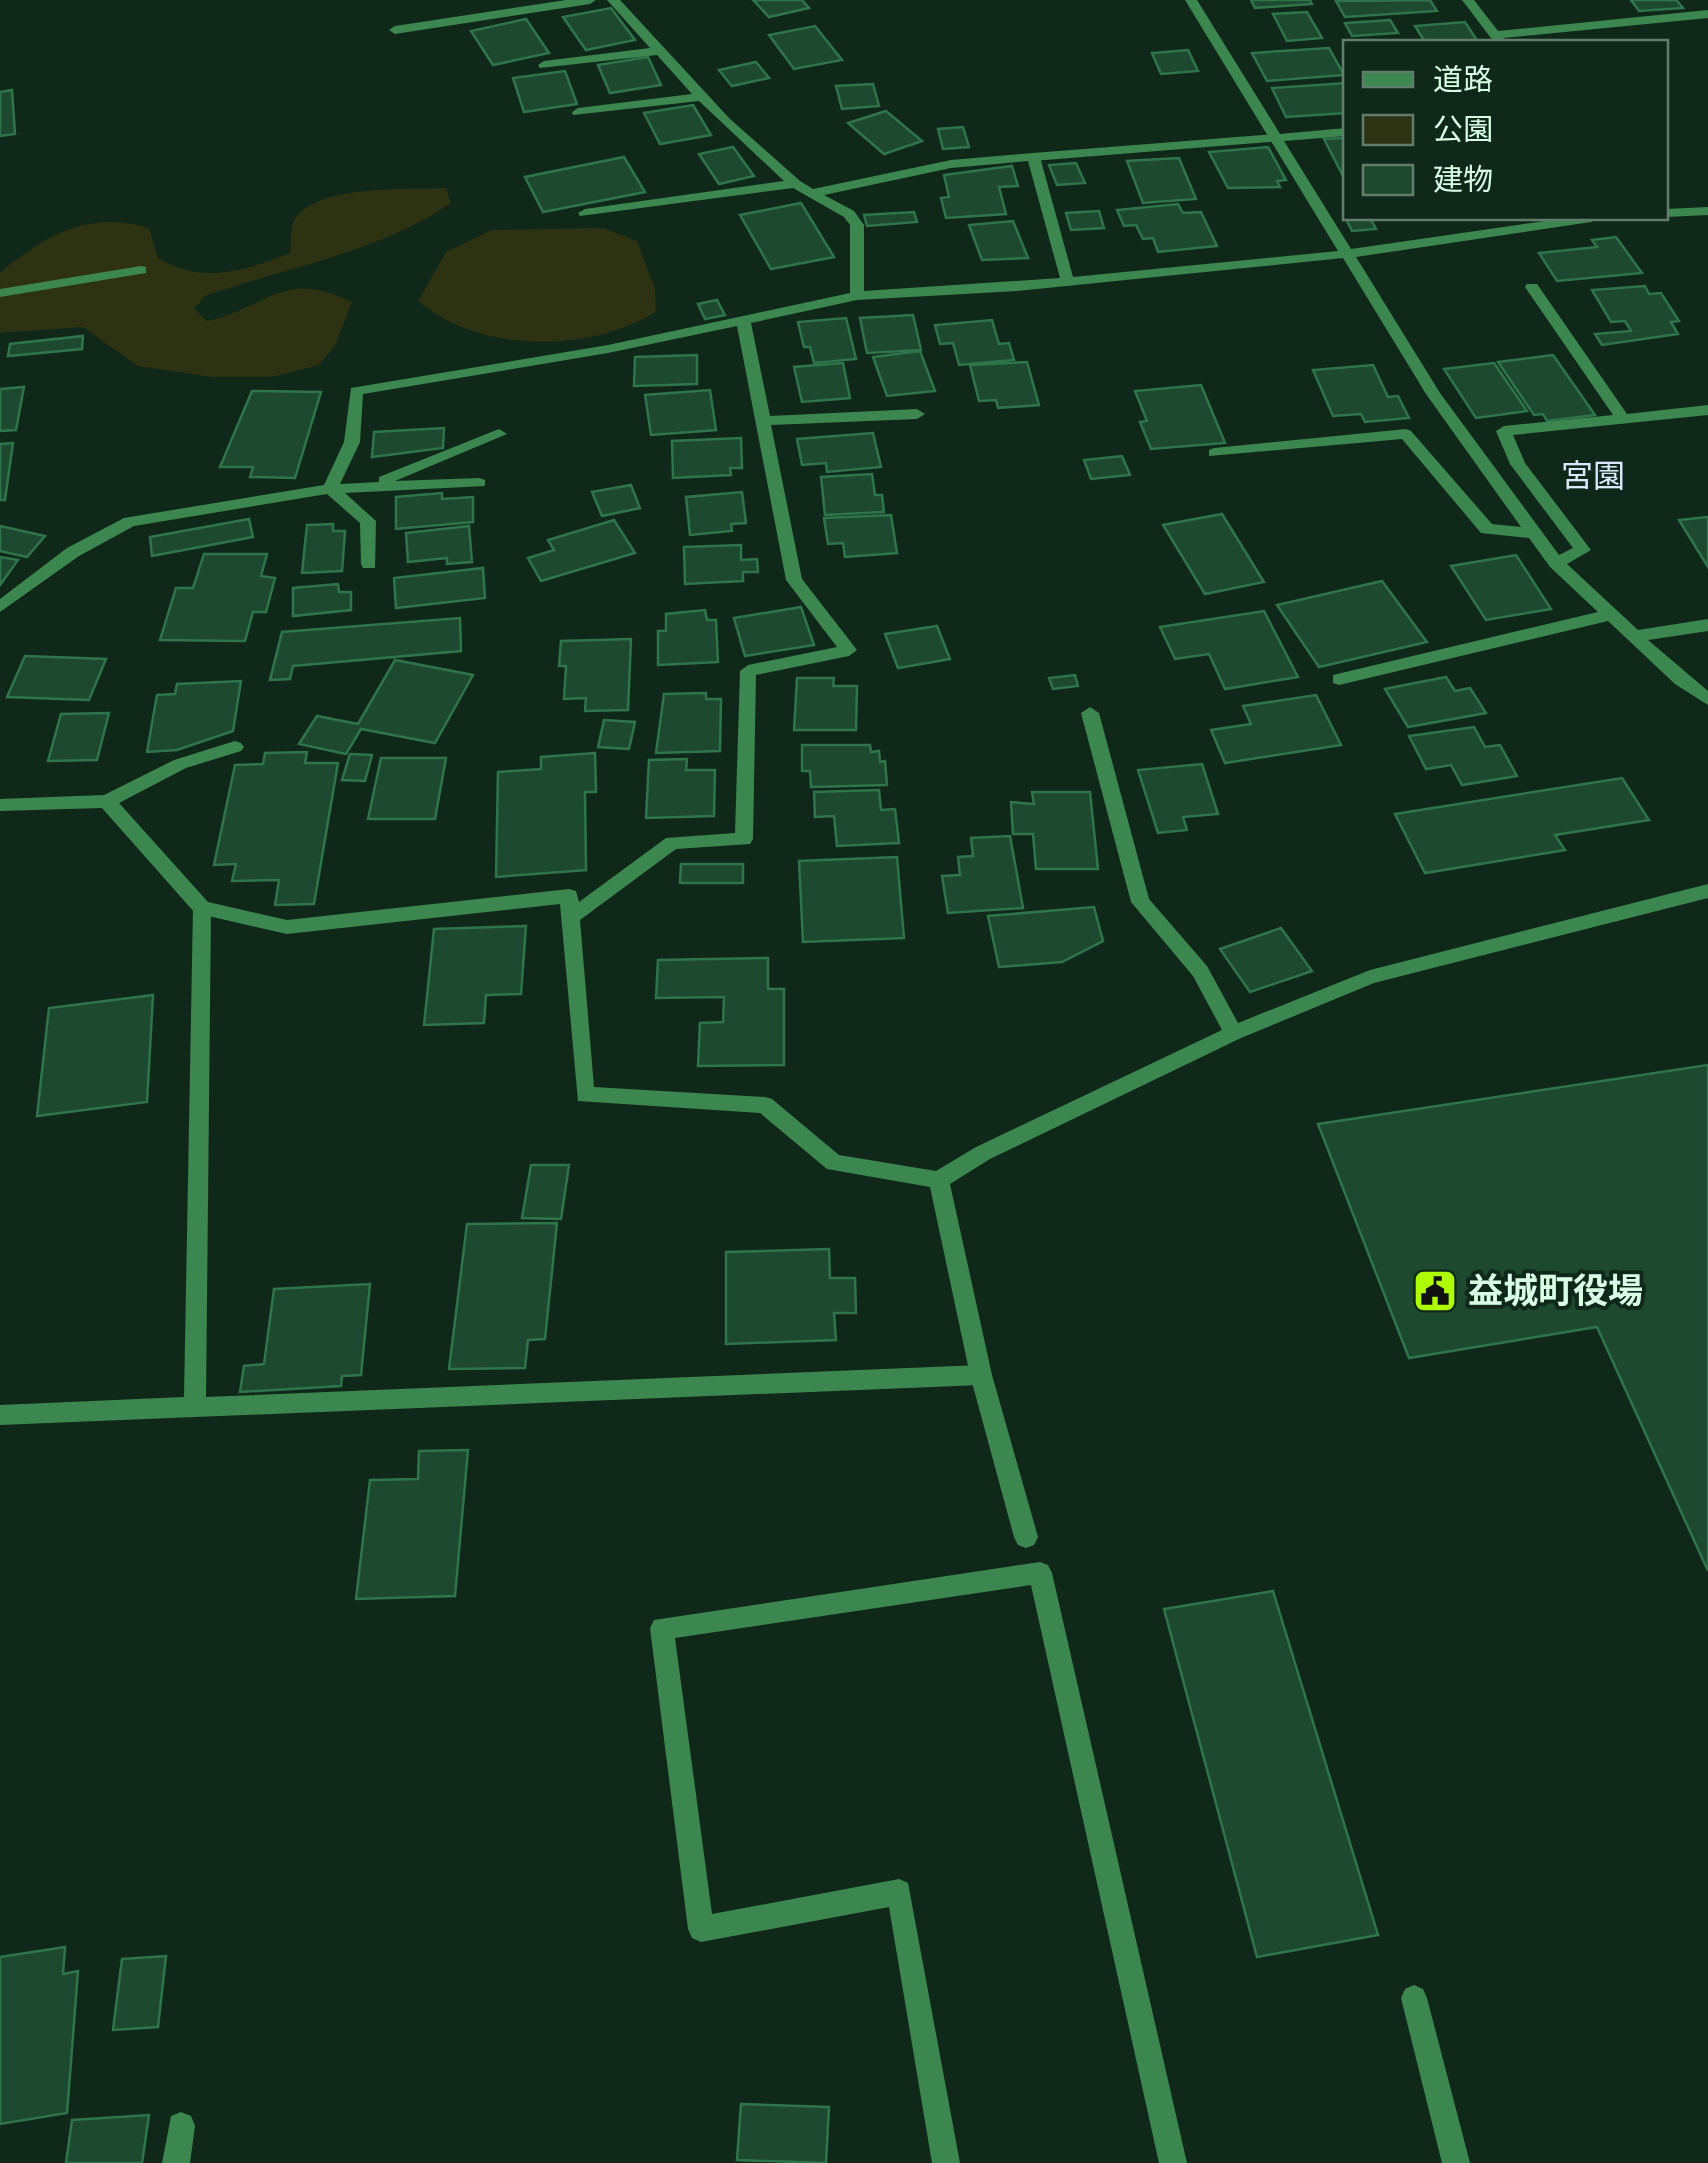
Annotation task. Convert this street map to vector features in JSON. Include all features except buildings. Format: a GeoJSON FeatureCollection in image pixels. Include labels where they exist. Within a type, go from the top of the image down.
{"type":"FeatureCollection","features":[{"type":"Feature","properties":{"kind":"street"},"geometry":{"type":"LineString","coordinates":[[396,30],[590,0]]}},
{"type":"Feature","properties":{"kind":"street"},"geometry":{"type":"LineString","coordinates":[[613,0],[699,97],[795,184],[849,214],[857,225],[857,296]]}},
{"type":"Feature","properties":{"kind":"street"},"geometry":{"type":"LineString","coordinates":[[1191,0],[1433,394],[1556,563],[1681,680],[1708,698]]}},
{"type":"Feature","properties":{"kind":"street"},"geometry":{"type":"LineString","coordinates":[[1468,0],[1497,38],[1708,14]]}},
{"type":"Feature","properties":{"kind":"street"},"geometry":{"type":"LineString","coordinates":[[544,65],[658,50]]}},
{"type":"Feature","properties":{"kind":"street"},"geometry":{"type":"LineString","coordinates":[[578,112],[699,97]]}},
{"type":"Feature","properties":{"kind":"street"},"geometry":{"type":"LineString","coordinates":[[812,193],[950,164],[1343,132]]}},
{"type":"Feature","properties":{"kind":"street"},"geometry":{"type":"LineString","coordinates":[[1032,157],[1067,280]]}},
{"type":"Feature","properties":{"kind":"street"},"geometry":{"type":"LineString","coordinates":[[585,214],[795,184]]}},
{"type":"Feature","properties":{"kind":"street"},"geometry":{"type":"LineString","coordinates":[[1668,213],[1708,211]]}},
{"type":"Feature","properties":{"kind":"street"},"geometry":{"type":"LineString","coordinates":[[330,489],[352,442],[356,390],[608,350],[857,296],[1344,254],[1577,220]]}},
{"type":"Feature","properties":{"kind":"street"},"geometry":{"type":"LineString","coordinates":[[0,294],[141,270]]}},
{"type":"Feature","properties":{"kind":"street"},"geometry":{"type":"LineString","coordinates":[[1532,287],[1623,419]]}},
{"type":"Feature","properties":{"kind":"street"},"geometry":{"type":"LineString","coordinates":[[570,917],[672,843],[744,839],[748,671],[849,650],[794,580],[743,319]]}},
{"type":"Feature","properties":{"kind":"street"},"geometry":{"type":"LineString","coordinates":[[1556,563],[1583,550],[1518,464],[1504,431],[1708,410]]}},
{"type":"Feature","properties":{"kind":"street"},"geometry":{"type":"LineString","coordinates":[[763,421],[916,414]]}},
{"type":"Feature","properties":{"kind":"street"},"geometry":{"type":"LineString","coordinates":[[369,487],[500,434]]}},
{"type":"Feature","properties":{"kind":"street"},"geometry":{"type":"LineString","coordinates":[[1214,452],[1406,434],[1487,528],[1534,533]]}},
{"type":"Feature","properties":{"kind":"street"},"geometry":{"type":"LineString","coordinates":[[0,607],[74,552],[130,522],[330,489],[479,482]]}},
{"type":"Feature","properties":{"kind":"street"},"geometry":{"type":"LineString","coordinates":[[330,489],[368,521],[369,564]]}},
{"type":"Feature","properties":{"kind":"street"},"geometry":{"type":"LineString","coordinates":[[1339,679],[1613,614]]}},
{"type":"Feature","properties":{"kind":"street"},"geometry":{"type":"LineString","coordinates":[[1638,636],[1708,625]]}},
{"type":"Feature","properties":{"kind":"street"},"geometry":{"type":"LineString","coordinates":[[1090,713],[1140,902],[1200,971],[1234,1033]]}},
{"type":"Feature","properties":{"kind":"street"},"geometry":{"type":"LineString","coordinates":[[0,805],[107,801],[180,764],[234,747]]}},
{"type":"Feature","properties":{"kind":"street"},"geometry":{"type":"LineString","coordinates":[[107,801],[202,908],[287,927],[569,896],[584,1095],[765,1106],[834,1162],[939,1180],[984,1153],[1234,1033],[1370,976],[1708,891]]}},
{"type":"Feature","properties":{"kind":"street"},"geometry":{"type":"LineString","coordinates":[[195,1408],[202,908]]}},
{"type":"Feature","properties":{"kind":"street"},"geometry":{"type":"LineString","coordinates":[[939,1180],[980,1375],[1026,1536]]}},
{"type":"Feature","properties":{"kind":"street"},"geometry":{"type":"LineString","coordinates":[[0,1415],[980,1375]]}},
{"type":"Feature","properties":{"kind":"street"},"geometry":{"type":"LineString","coordinates":[[946,2163],[899,1892],[700,1929],[662,1628],[1040,1572],[1173,2163]]}},
{"type":"Feature","properties":{"kind":"street"},"geometry":{"type":"LineString","coordinates":[[1414,1998],[1456,2163]]}},
{"type":"Feature","properties":{"kind":"street"},"geometry":{"type":"LineString","coordinates":[[176,2163],[180,2126]]}},
{"type":"Feature","properties":{"kind":"green space"},"geometry":{"type":"Polygon","coordinates":[[[446,188],[451,203],[395,234],[205,296],[194,309],[207,321],[292,289],[329,292],[352,302],[335,346],[319,365],[271,377],[212,377],[138,366],[83,327],[0,333],[0,273],[51,237],[87,224],[127,223],[149,228],[158,258],[191,271],[224,272],[290,253],[294,221],[304,209],[321,201],[363,191],[446,188]]]}},
{"type":"Feature","properties":{"kind":"green space"},"geometry":{"type":"Polygon","coordinates":[[[603,228],[637,241],[655,289],[656,312],[629,325],[567,341],[503,339],[472,331],[418,301],[446,252],[492,230],[603,228]]]}},
{"type":"Feature","properties":{"kind":"place","name":"益城町役場"},"geometry":{"type":"Point","coordinates":[1435,1291]}},
{"type":"Feature","properties":{"kind":"district","name":"宮園"},"geometry":{"type":"Point","coordinates":[1593,476]}}]}
